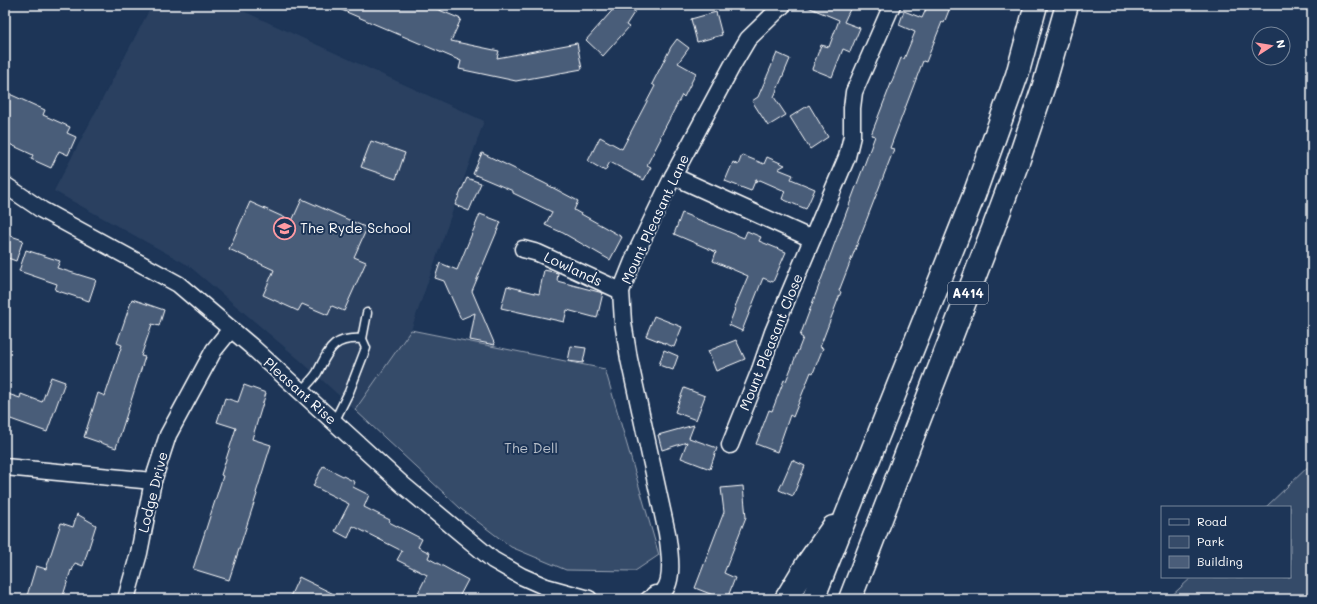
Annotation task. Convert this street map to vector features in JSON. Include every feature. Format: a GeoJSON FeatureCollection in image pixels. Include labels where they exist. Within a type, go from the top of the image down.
{"type":"FeatureCollection","features":[{"type":"Feature","properties":{"kind":"highway","name":"A414"},"geometry":{"type":"LineString","coordinates":[[813,599],[974,195],[1016,75],[1036,5]]}},
{"type":"Feature","properties":{"kind":"highway","name":"A414"},"geometry":{"type":"LineString","coordinates":[[850,599],[1019,159],[1044,85],[1067,5]]}},
{"type":"Feature","properties":{"kind":"highway","name":"A414"},"geometry":{"type":"LineString","coordinates":[[786,599],[807,564],[852,500]]}},
{"type":"Feature","properties":{"kind":"street","name":"Mount Pleasant Lane"},"geometry":{"type":"LineString","coordinates":[[654,598],[664,592],[668,584],[670,556],[667,533],[629,359],[623,322],[621,291],[636,252],[673,176],[732,66],[748,39],[783,5]]}},
{"type":"Feature","properties":{"kind":"street","name":"Mount Pleasant Close"},"geometry":{"type":"LineString","coordinates":[[730,445],[760,370],[773,332],[847,157],[852,136],[852,108],[854,92],[892,5]]}},
{"type":"Feature","properties":{"kind":"street"},"geometry":{"type":"LineString","coordinates":[[673,176],[812,239]]}},
{"type":"Feature","properties":{"kind":"street","name":"Pleasant Rise"},"geometry":{"type":"LineString","coordinates":[[5,185],[42,210],[178,284],[231,329],[403,485],[493,560],[521,576],[546,587],[590,599]]}},
{"type":"Feature","properties":{"kind":"street","name":"Lowlands"},"geometry":{"type":"LineString","coordinates":[[524,249],[538,253],[621,291]]}},
{"type":"Feature","properties":{"kind":"street","name":"Lodge Drive"},"geometry":{"type":"LineString","coordinates":[[126,599],[139,553],[153,481],[168,436],[214,350],[231,329]]}},
{"type":"Feature","properties":{"kind":"street"},"geometry":{"type":"LineString","coordinates":[[5,467],[153,481]]}},
{"type":"Feature","properties":{"kind":"lane"},"geometry":{"type":"LineString","coordinates":[[334,422],[349,392],[366,348],[362,338],[367,313]]}},
{"type":"Feature","properties":{"kind":"lane"},"geometry":{"type":"LineString","coordinates":[[300,392],[316,374],[325,355],[332,346],[353,338],[362,338]]}},
{"type":"Feature","properties":{"kind":"shaded area","name":"The Ryde School"},"geometry":{"type":"Polygon","coordinates":[[[152,5],[230,5],[484,121],[411,330],[355,410],[301,361],[188,265],[54,191],[152,5]]]}},
{"type":"Feature","properties":{"kind":"green space","name":"The Dell"},"geometry":{"type":"Polygon","coordinates":[[[411,330],[605,369],[659,555],[635,571],[566,570],[511,547],[461,509],[355,410],[411,330]]]}},
{"type":"Feature","properties":{"kind":"green space"},"geometry":{"type":"Polygon","coordinates":[[[1312,463],[1312,599],[1168,599],[1191,578],[1291,578],[1291,506],[1267,506],[1312,463]]]}},
{"type":"Feature","properties":{"kind":"building"},"geometry":{"type":"Polygon","coordinates":[[[330,5],[427,5],[461,19],[451,41],[499,51],[497,58],[577,43],[582,69],[516,81],[459,69],[461,61],[330,5]]]}},
{"type":"Feature","properties":{"kind":"building"},"geometry":{"type":"Polygon","coordinates":[[[617,5],[639,5],[626,25],[629,27],[603,56],[586,40],[617,5]]]}},
{"type":"Feature","properties":{"kind":"building"},"geometry":{"type":"Polygon","coordinates":[[[803,5],[852,5],[844,22],[860,28],[850,52],[843,49],[832,77],[812,69],[821,45],[829,47],[839,20],[803,5]]]}},
{"type":"Feature","properties":{"kind":"building"},"geometry":{"type":"Polygon","coordinates":[[[928,5],[951,5],[944,23],[942,22],[926,62],[923,61],[890,148],[894,149],[839,291],[841,292],[820,347],[823,348],[813,373],[811,372],[793,417],[790,415],[777,452],[756,444],[769,410],[772,411],[803,338],[800,336],[875,136],[871,135],[901,58],[904,59],[915,32],[899,25],[904,11],[922,18],[928,5]]]}},
{"type":"Feature","properties":{"kind":"building"},"geometry":{"type":"Polygon","coordinates":[[[716,12],[722,35],[697,42],[691,19],[716,12]]]}},
{"type":"Feature","properties":{"kind":"building"},"geometry":{"type":"Polygon","coordinates":[[[677,39],[689,48],[678,63],[696,73],[684,97],[682,95],[660,137],[661,138],[647,165],[651,167],[644,180],[610,162],[605,171],[588,161],[600,137],[622,149],[655,86],[652,84],[671,47],[677,39]]]}},
{"type":"Feature","properties":{"kind":"building"},"geometry":{"type":"Polygon","coordinates":[[[777,53],[790,59],[774,97],[786,115],[768,126],[752,101],[758,97],[777,53]]]}},
{"type":"Feature","properties":{"kind":"building"},"geometry":{"type":"Polygon","coordinates":[[[5,92],[45,110],[43,115],[70,127],[67,133],[76,137],[68,155],[59,151],[51,168],[31,159],[33,155],[5,142],[5,92]]]}},
{"type":"Feature","properties":{"kind":"building"},"geometry":{"type":"Polygon","coordinates":[[[809,105],[828,137],[810,149],[790,117],[809,105]]]}},
{"type":"Feature","properties":{"kind":"building"},"geometry":{"type":"Polygon","coordinates":[[[371,141],[405,153],[396,179],[361,167],[371,141]]]}},
{"type":"Feature","properties":{"kind":"building"},"geometry":{"type":"Polygon","coordinates":[[[482,153],[578,201],[574,210],[622,237],[610,260],[563,233],[545,225],[552,212],[513,193],[513,191],[473,174],[482,153]]]}},
{"type":"Feature","properties":{"kind":"building"},"geometry":{"type":"Polygon","coordinates":[[[742,155],[764,164],[767,157],[785,165],[778,169],[793,175],[791,179],[815,189],[806,209],[782,199],[785,191],[760,180],[755,183],[756,179],[751,191],[725,181],[733,162],[738,165],[742,155]]]}},
{"type":"Feature","properties":{"kind":"building"},"geometry":{"type":"Polygon","coordinates":[[[467,178],[481,183],[469,211],[455,205],[467,178]]]}},
{"type":"Feature","properties":{"kind":"building"},"geometry":{"type":"Polygon","coordinates":[[[302,199],[367,228],[354,257],[366,262],[344,311],[332,306],[328,315],[302,304],[298,311],[263,295],[274,270],[229,249],[250,202],[292,221],[302,199]]]}},
{"type":"Feature","properties":{"kind":"building"},"geometry":{"type":"Polygon","coordinates":[[[682,213],[744,238],[747,231],[761,237],[759,241],[786,252],[773,282],[763,278],[742,331],[729,325],[748,276],[713,261],[716,252],[674,234],[682,213]]]}},
{"type":"Feature","properties":{"kind":"building"},"geometry":{"type":"Polygon","coordinates":[[[480,214],[501,222],[472,291],[495,345],[470,340],[475,313],[461,319],[444,281],[435,278],[440,263],[457,270],[480,214]]]}},
{"type":"Feature","properties":{"kind":"building"},"geometry":{"type":"Polygon","coordinates":[[[5,234],[23,240],[16,261],[5,257],[5,234]]]}},
{"type":"Feature","properties":{"kind":"building"},"geometry":{"type":"Polygon","coordinates":[[[26,250],[60,261],[57,268],[96,280],[89,301],[55,290],[57,284],[19,271],[26,250]]]}},
{"type":"Feature","properties":{"kind":"building"},"geometry":{"type":"Polygon","coordinates":[[[544,270],[558,273],[557,281],[603,293],[597,318],[567,310],[564,322],[501,308],[507,286],[539,294],[544,270]]]}},
{"type":"Feature","properties":{"kind":"building"},"geometry":{"type":"Polygon","coordinates":[[[132,299],[164,310],[159,326],[152,324],[141,356],[145,357],[116,448],[84,437],[98,393],[105,396],[122,345],[117,343],[132,299]]]}},
{"type":"Feature","properties":{"kind":"building"},"geometry":{"type":"Polygon","coordinates":[[[654,316],[682,327],[674,347],[646,336],[654,316]]]}},
{"type":"Feature","properties":{"kind":"building"},"geometry":{"type":"Polygon","coordinates":[[[736,340],[745,359],[716,371],[708,351],[736,340]]]}},
{"type":"Feature","properties":{"kind":"building"},"geometry":{"type":"Polygon","coordinates":[[[571,346],[586,348],[583,363],[568,361],[571,346]]]}},
{"type":"Feature","properties":{"kind":"building"},"geometry":{"type":"Polygon","coordinates":[[[664,350],[678,356],[673,370],[659,365],[664,350]]]}},
{"type":"Feature","properties":{"kind":"building"},"geometry":{"type":"Polygon","coordinates":[[[51,377],[65,382],[47,432],[5,417],[5,393],[20,398],[21,394],[42,402],[51,377]]]}},
{"type":"Feature","properties":{"kind":"building"},"geometry":{"type":"Polygon","coordinates":[[[244,385],[266,393],[252,439],[271,445],[229,580],[193,569],[223,476],[221,475],[236,428],[217,422],[225,398],[238,402],[244,385]]]}},
{"type":"Feature","properties":{"kind":"building"},"geometry":{"type":"Polygon","coordinates":[[[684,388],[705,396],[696,420],[675,412],[684,388]]]}},
{"type":"Feature","properties":{"kind":"building"},"geometry":{"type":"Polygon","coordinates":[[[694,425],[689,438],[717,448],[710,469],[681,458],[687,442],[662,450],[658,435],[694,425]]]}},
{"type":"Feature","properties":{"kind":"building"},"geometry":{"type":"Polygon","coordinates":[[[792,460],[805,466],[793,496],[779,490],[792,460]]]}},
{"type":"Feature","properties":{"kind":"building"},"geometry":{"type":"Polygon","coordinates":[[[323,466],[355,482],[353,487],[369,495],[364,507],[422,539],[418,547],[430,553],[428,558],[468,580],[458,599],[415,599],[427,575],[397,560],[402,551],[353,526],[348,538],[335,531],[349,504],[313,486],[323,466]]]}},
{"type":"Feature","properties":{"kind":"building"},"geometry":{"type":"Polygon","coordinates":[[[743,486],[746,517],[724,573],[735,578],[727,599],[723,599],[695,588],[724,512],[721,488],[743,486]]]}},
{"type":"Feature","properties":{"kind":"building"},"geometry":{"type":"Polygon","coordinates":[[[77,514],[96,525],[83,566],[75,563],[72,571],[71,570],[62,599],[26,599],[36,566],[46,569],[61,523],[73,527],[77,514]]]}},
{"type":"Feature","properties":{"kind":"building"},"geometry":{"type":"Polygon","coordinates":[[[299,577],[344,599],[289,599],[299,577]]]}},
{"type":"Feature","properties":{"kind":"place","name":"The Ryde School"},"geometry":{"type":"Point","coordinates":[284,228]}}]}
